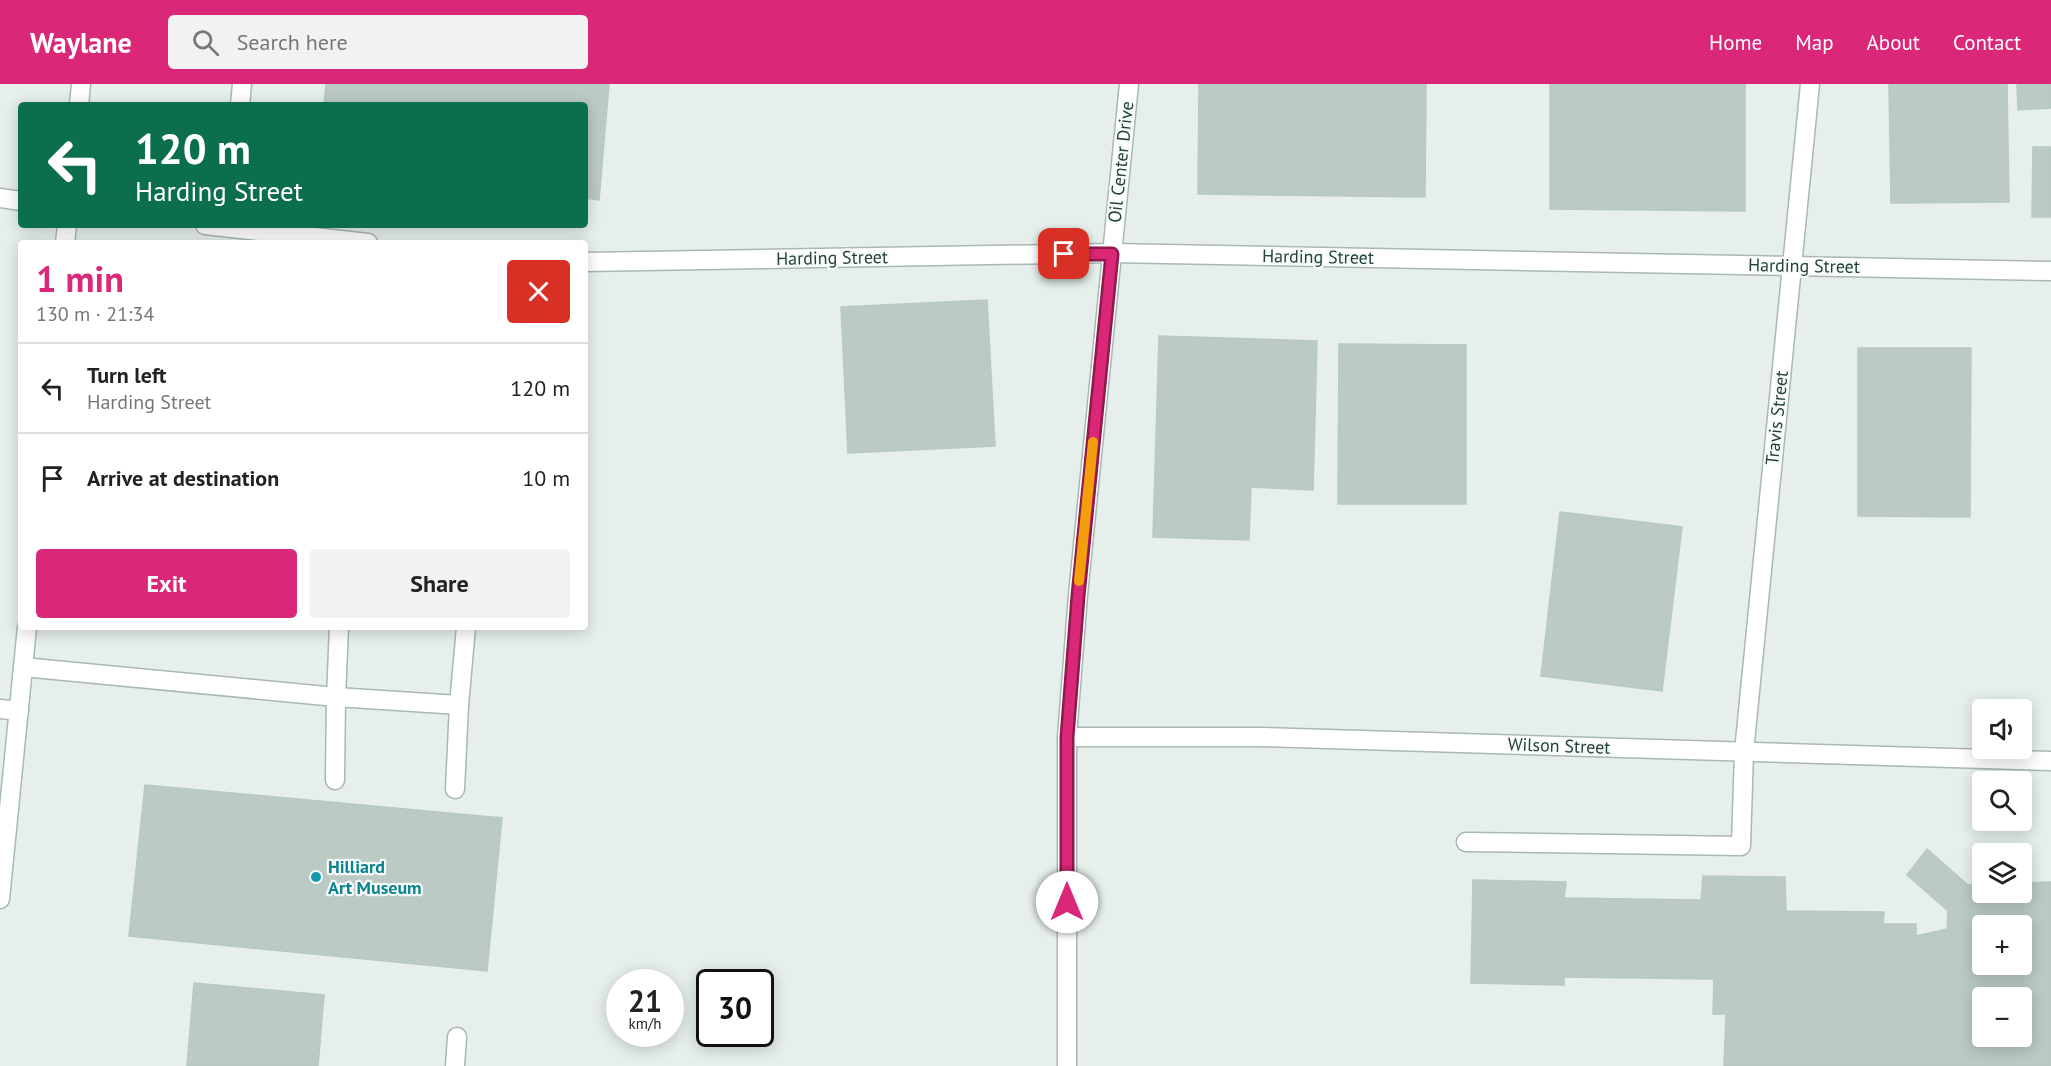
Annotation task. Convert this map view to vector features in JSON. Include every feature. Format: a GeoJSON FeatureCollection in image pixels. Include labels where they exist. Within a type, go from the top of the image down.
{"type":"FeatureCollection","features":[{"type":"Feature","properties":{"kind":"street"},"geometry":{"type":"LineString","coordinates":[[79,102],[81,84]]}},
{"type":"Feature","properties":{"kind":"street"},"geometry":{"type":"LineString","coordinates":[[240,102],[242,84]]}},
{"type":"Feature","properties":{"kind":"street","name":"Oil Center Drive"},"geometry":{"type":"LineString","coordinates":[[1066,1066],[1067,737],[1078,596],[1129,84]]}},
{"type":"Feature","properties":{"kind":"street","name":"Travis Street"},"geometry":{"type":"LineString","coordinates":[[1466,842],[1741,846],[1744,752],[1810,84]]}},
{"type":"Feature","properties":{"kind":"street"},"geometry":{"type":"LineString","coordinates":[[0,198],[18,201]]}},
{"type":"Feature","properties":{"kind":"street"},"geometry":{"type":"LineString","coordinates":[[245,228],[338,240]]}},
{"type":"Feature","properties":{"kind":"street","name":"Harding Street"},"geometry":{"type":"LineString","coordinates":[[588,262],[1112,254],[2051,271]]}},
{"type":"Feature","properties":{"kind":"street"},"geometry":{"type":"LineString","coordinates":[[0,899],[27,630]]}},
{"type":"Feature","properties":{"kind":"street"},"geometry":{"type":"LineString","coordinates":[[335,780],[339,630]]}},
{"type":"Feature","properties":{"kind":"street"},"geometry":{"type":"LineString","coordinates":[[455,789],[466,630]]}},
{"type":"Feature","properties":{"kind":"street"},"geometry":{"type":"LineString","coordinates":[[23,667],[336,698],[459,705]]}},
{"type":"Feature","properties":{"kind":"street"},"geometry":{"type":"LineString","coordinates":[[0,709],[19,711]]}},
{"type":"Feature","properties":{"kind":"street","name":"Wilson Street"},"geometry":{"type":"LineString","coordinates":[[1067,737],[1263,737],[2051,760]]}},
{"type":"Feature","properties":{"kind":"street"},"geometry":{"type":"LineString","coordinates":[[454,1066],[457,1037]]}},
{"type":"Feature","properties":{"kind":"building"},"geometry":{"type":"Polygon","coordinates":[[[326,84],[609,84],[599,200],[588,198],[588,102],[324,102],[326,84]]]}},
{"type":"Feature","properties":{"kind":"building"},"geometry":{"type":"Polygon","coordinates":[[[1199,84],[1426,84],[1425,197],[1198,194],[1199,84]]]}},
{"type":"Feature","properties":{"kind":"building"},"geometry":{"type":"Polygon","coordinates":[[[1550,84],[1745,84],[1745,211],[1550,209],[1550,84]]]}},
{"type":"Feature","properties":{"kind":"building"},"geometry":{"type":"Polygon","coordinates":[[[1889,84],[2007,84],[2009,202],[1891,203],[1889,84]]]}},
{"type":"Feature","properties":{"kind":"building"},"geometry":{"type":"Polygon","coordinates":[[[2017,84],[2051,84],[2051,108],[2018,110],[2017,84]]]}},
{"type":"Feature","properties":{"kind":"building"},"geometry":{"type":"Polygon","coordinates":[[[2033,147],[2051,147],[2051,217],[2032,217],[2033,147]]]}},
{"type":"Feature","properties":{"kind":"building"},"geometry":{"type":"Polygon","coordinates":[[[987,300],[995,446],[848,453],[841,307],[987,300]]]}},
{"type":"Feature","properties":{"kind":"building"},"geometry":{"type":"Polygon","coordinates":[[[1159,336],[1317,341],[1313,490],[1251,487],[1249,540],[1153,537],[1159,336]]]}},
{"type":"Feature","properties":{"kind":"building"},"geometry":{"type":"Polygon","coordinates":[[[1339,344],[1466,345],[1466,504],[1338,504],[1339,344]]]}},
{"type":"Feature","properties":{"kind":"building"},"geometry":{"type":"Polygon","coordinates":[[[1858,348],[1971,348],[1970,517],[1858,516],[1858,348]]]}},
{"type":"Feature","properties":{"kind":"building"},"geometry":{"type":"Polygon","coordinates":[[[1560,512],[1682,527],[1662,691],[1541,676],[1560,512]]]}},
{"type":"Feature","properties":{"kind":"building","name":"Hilliard Art Museum"},"geometry":{"type":"Polygon","coordinates":[[[145,785],[502,818],[487,971],[129,936],[145,785]]]}},
{"type":"Feature","properties":{"kind":"building"},"geometry":{"type":"Polygon","coordinates":[[[1927,849],[1968,885],[1972,885],[1972,903],[2032,903],[2032,883],[2051,882],[2051,1066],[1724,1066],[1726,1014],[1713,1014],[1714,979],[1563,977],[1564,898],[1701,900],[1703,876],[1785,877],[1786,911],[1884,912],[1883,924],[1916,924],[1916,936],[1947,929],[1948,911],[1907,875],[1927,849]]]}},
{"type":"Feature","properties":{"kind":"building"},"geometry":{"type":"Polygon","coordinates":[[[1473,880],[1566,882],[1564,985],[1471,983],[1473,880]]]}},
{"type":"Feature","properties":{"kind":"building"},"geometry":{"type":"Polygon","coordinates":[[[194,983],[324,995],[318,1066],[187,1066],[194,983]]]}},
{"type":"Feature","properties":{"kind":"slow traffic"},"geometry":{"type":"LineString","coordinates":[[1079,581],[1093,442]]}},
{"type":"Feature","properties":{"kind":"place","name":"Hilliard Art Museum"},"geometry":{"type":"Point","coordinates":[316,877]}},
{"type":"Feature","properties":{"kind":"route"},"geometry":{"type":"LineString","coordinates":[[1064,254],[1112,254],[1078,596],[1067,737],[1067,902]]}}]}
